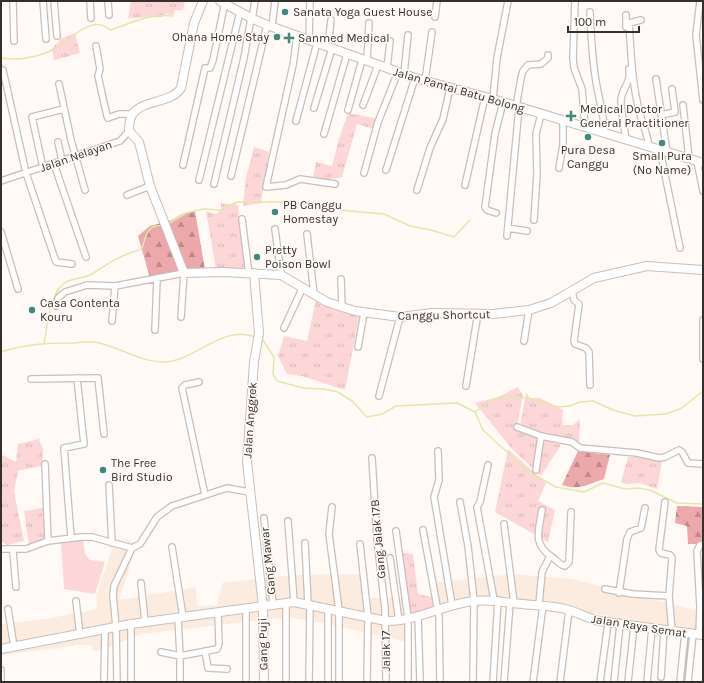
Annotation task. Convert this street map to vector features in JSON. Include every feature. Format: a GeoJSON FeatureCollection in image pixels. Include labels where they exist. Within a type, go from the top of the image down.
{"type":"FeatureCollection","features":[{"type":"Feature","properties":{"kind":"street"},"geometry":{"type":"LineString","coordinates":[[13,1],[14,41]]}},
{"type":"Feature","properties":{"kind":"street"},"geometry":{"type":"LineString","coordinates":[[43,1],[46,39]]}},
{"type":"Feature","properties":{"kind":"street"},"geometry":{"type":"LineString","coordinates":[[54,1],[57,36]]}},
{"type":"Feature","properties":{"kind":"street"},"geometry":{"type":"LineString","coordinates":[[90,1],[90,18]]}},
{"type":"Feature","properties":{"kind":"street"},"geometry":{"type":"LineString","coordinates":[[108,1],[109,14]]}},
{"type":"Feature","properties":{"kind":"street"},"geometry":{"type":"LineString","coordinates":[[181,317],[184,273],[150,186],[139,142],[129,131],[130,120],[133,114],[145,106],[178,92],[181,88],[194,23],[203,1]]}},
{"type":"Feature","properties":{"kind":"street"},"geometry":{"type":"LineString","coordinates":[[214,184],[244,58],[255,1]]}},
{"type":"Feature","properties":{"kind":"street"},"geometry":{"type":"LineString","coordinates":[[231,176],[275,1]]}},
{"type":"Feature","properties":{"kind":"street"},"geometry":{"type":"LineString","coordinates":[[309,40],[310,1]]}},
{"type":"Feature","properties":{"kind":"street"},"geometry":{"type":"LineString","coordinates":[[435,17],[437,1]]}},
{"type":"Feature","properties":{"kind":"street"},"geometry":{"type":"LineString","coordinates":[[465,185],[489,98],[508,1]]}},
{"type":"Feature","properties":{"kind":"street"},"geometry":{"type":"LineString","coordinates":[[574,1],[573,58],[574,68],[582,89],[585,127]]}},
{"type":"Feature","properties":{"kind":"street"},"geometry":{"type":"LineString","coordinates":[[700,1],[696,35],[703,100]]}},
{"type":"Feature","properties":{"kind":"street"},"geometry":{"type":"LineString","coordinates":[[183,165],[205,68],[210,68],[213,60],[223,2]]}},
{"type":"Feature","properties":{"kind":"street","name":"Jalan Pantai Batu Bolong"},"geometry":{"type":"LineString","coordinates":[[223,2],[251,19],[415,78],[503,102],[696,161]]}},
{"type":"Feature","properties":{"kind":"street"},"geometry":{"type":"LineString","coordinates":[[199,180],[240,12]]}},
{"type":"Feature","properties":{"kind":"street"},"geometry":{"type":"LineString","coordinates":[[590,12],[592,53],[597,88],[603,109],[605,133]]}},
{"type":"Feature","properties":{"kind":"street"},"geometry":{"type":"LineString","coordinates":[[626,15],[630,79],[623,92],[620,102],[626,140]]}},
{"type":"Feature","properties":{"kind":"street"},"geometry":{"type":"LineString","coordinates":[[314,108],[330,48],[331,20]]}},
{"type":"Feature","properties":{"kind":"street"},"geometry":{"type":"LineString","coordinates":[[641,20],[629,23],[631,55],[640,113],[647,132],[649,146]]}},
{"type":"Feature","properties":{"kind":"street"},"geometry":{"type":"LineString","coordinates":[[348,110],[365,60],[369,23]]}},
{"type":"Feature","properties":{"kind":"street"},"geometry":{"type":"LineString","coordinates":[[425,81],[432,32]]}},
{"type":"Feature","properties":{"kind":"street"},"geometry":{"type":"LineString","coordinates":[[297,36],[293,65],[266,187],[286,185],[300,179],[335,184]]}},
{"type":"Feature","properties":{"kind":"street"},"geometry":{"type":"LineString","coordinates":[[364,173],[378,122],[401,73],[408,36]]}},
{"type":"Feature","properties":{"kind":"street"},"geometry":{"type":"LineString","coordinates":[[387,68],[390,41]]}},
{"type":"Feature","properties":{"kind":"street"},"geometry":{"type":"LineString","coordinates":[[296,121],[317,43]]}},
{"type":"Feature","properties":{"kind":"street"},"geometry":{"type":"LineString","coordinates":[[96,46],[100,69],[98,76],[106,116],[108,118],[119,114],[133,114]]}},
{"type":"Feature","properties":{"kind":"street"},"geometry":{"type":"LineString","coordinates":[[324,134],[347,54]]}},
{"type":"Feature","properties":{"kind":"street"},"geometry":{"type":"LineString","coordinates":[[507,236],[518,107],[523,71],[528,65],[541,64],[548,58],[548,55]]}},
{"type":"Feature","properties":{"kind":"street"},"geometry":{"type":"LineString","coordinates":[[364,105],[378,65]]}},
{"type":"Feature","properties":{"kind":"street"},"geometry":{"type":"LineString","coordinates":[[3,70],[26,173],[56,262],[72,264]]}},
{"type":"Feature","properties":{"kind":"street"},"geometry":{"type":"LineString","coordinates":[[386,170],[415,78]]}},
{"type":"Feature","properties":{"kind":"street"},"geometry":{"type":"LineString","coordinates":[[656,79],[662,115],[664,151],[680,248]]}},
{"type":"Feature","properties":{"kind":"street"},"geometry":{"type":"LineString","coordinates":[[59,84],[64,110],[86,190]]}},
{"type":"Feature","properties":{"kind":"street"},"geometry":{"type":"LineString","coordinates":[[417,190],[430,148],[444,119],[450,88]]}},
{"type":"Feature","properties":{"kind":"street"},"geometry":{"type":"LineString","coordinates":[[662,115],[675,112],[672,89]]}},
{"type":"Feature","properties":{"kind":"street"},"geometry":{"type":"LineString","coordinates":[[496,213],[487,210],[485,207],[495,134],[503,102]]}},
{"type":"Feature","properties":{"kind":"street"},"geometry":{"type":"LineString","coordinates":[[683,105],[703,191]]}},
{"type":"Feature","properties":{"kind":"street"},"geometry":{"type":"LineString","coordinates":[[43,168],[32,117],[64,110]]}},
{"type":"Feature","properties":{"kind":"street"},"geometry":{"type":"LineString","coordinates":[[534,220],[537,173],[536,134],[540,114]]}},
{"type":"Feature","properties":{"kind":"street"},"geometry":{"type":"LineString","coordinates":[[560,168],[563,145],[563,120]]}},
{"type":"Feature","properties":{"kind":"street","name":"Jalan Nelayan"},"geometry":{"type":"LineString","coordinates":[[1,181],[120,141],[129,131]]}},
{"type":"Feature","properties":{"kind":"street"},"geometry":{"type":"LineString","coordinates":[[58,142],[62,161]]}},
{"type":"Feature","properties":{"kind":"street"},"geometry":{"type":"LineString","coordinates":[[54,164],[86,257]]}},
{"type":"Feature","properties":{"kind":"street"},"geometry":{"type":"LineString","coordinates":[[127,195],[150,186]]}},
{"type":"Feature","properties":{"kind":"street"},"geometry":{"type":"LineString","coordinates":[[242,219],[252,273]]}},
{"type":"Feature","properties":{"kind":"street"},"geometry":{"type":"LineString","coordinates":[[508,228],[527,230]]}},
{"type":"Feature","properties":{"kind":"street"},"geometry":{"type":"LineString","coordinates":[[274,229],[280,275]]}},
{"type":"Feature","properties":{"kind":"street"},"geometry":{"type":"LineString","coordinates":[[1,232],[18,289]]}},
{"type":"Feature","properties":{"kind":"street"},"geometry":{"type":"LineString","coordinates":[[306,234],[314,294]]}},
{"type":"Feature","properties":{"kind":"street","name":"Canggu Shortcut"},"geometry":{"type":"LineString","coordinates":[[56,306],[58,298],[71,289],[87,285],[115,286],[184,273],[252,273],[280,275],[327,302],[364,313],[400,317],[432,313],[509,313],[529,310],[551,302],[594,278],[647,266],[703,270]]}},
{"type":"Feature","properties":{"kind":"street","name":"Jalan Anggrek"},"geometry":{"type":"LineString","coordinates":[[252,273],[259,333],[247,462],[249,492],[263,606]]}},
{"type":"Feature","properties":{"kind":"street"},"geometry":{"type":"LineString","coordinates":[[152,319],[155,279]]}},
{"type":"Feature","properties":{"kind":"street"},"geometry":{"type":"LineString","coordinates":[[155,279],[155,330]]}},
{"type":"Feature","properties":{"kind":"street"},"geometry":{"type":"LineString","coordinates":[[341,279],[342,307]]}},
{"type":"Feature","properties":{"kind":"street"},"geometry":{"type":"LineString","coordinates":[[112,321],[115,286]]}},
{"type":"Feature","properties":{"kind":"street"},"geometry":{"type":"LineString","coordinates":[[284,328],[303,287]]}},
{"type":"Feature","properties":{"kind":"street"},"geometry":{"type":"LineString","coordinates":[[572,291],[574,300],[579,304],[574,341],[575,344],[586,348],[589,352],[590,385]]}},
{"type":"Feature","properties":{"kind":"street"},"geometry":{"type":"LineString","coordinates":[[524,341],[529,310]]}},
{"type":"Feature","properties":{"kind":"street"},"geometry":{"type":"LineString","coordinates":[[358,347],[364,313]]}},
{"type":"Feature","properties":{"kind":"street"},"geometry":{"type":"LineString","coordinates":[[466,386],[478,314]]}},
{"type":"Feature","properties":{"kind":"street"},"geometry":{"type":"LineString","coordinates":[[379,396],[400,317]]}},
{"type":"Feature","properties":{"kind":"street"},"geometry":{"type":"LineString","coordinates":[[703,320],[703,359]]}},
{"type":"Feature","properties":{"kind":"street"},"geometry":{"type":"LineString","coordinates":[[71,538],[64,448],[84,444],[77,378]]}},
{"type":"Feature","properties":{"kind":"street"},"geometry":{"type":"LineString","coordinates":[[31,379],[98,378],[104,434]]}},
{"type":"Feature","properties":{"kind":"street"},"geometry":{"type":"LineString","coordinates":[[199,382],[185,385],[182,388],[205,495]]}},
{"type":"Feature","properties":{"kind":"street"},"geometry":{"type":"LineString","coordinates":[[518,428],[541,436],[567,441],[580,448],[623,452],[659,458],[665,457],[679,450],[682,452],[688,463],[703,464]]}},
{"type":"Feature","properties":{"kind":"street"},"geometry":{"type":"LineString","coordinates":[[536,470],[541,436]]}},
{"type":"Feature","properties":{"kind":"street"},"geometry":{"type":"LineString","coordinates":[[438,451],[439,480],[434,497],[452,605]]}},
{"type":"Feature","properties":{"kind":"street","name":"Gang Jalak 17B"},"geometry":{"type":"LineString","coordinates":[[372,458],[377,540],[386,621]]}},
{"type":"Feature","properties":{"kind":"street"},"geometry":{"type":"LineString","coordinates":[[45,464],[48,541]]}},
{"type":"Feature","properties":{"kind":"street"},"geometry":{"type":"LineString","coordinates":[[488,465],[480,502],[477,507],[496,600],[493,682]]}},
{"type":"Feature","properties":{"kind":"street"},"geometry":{"type":"LineString","coordinates":[[109,485],[112,543]]}},
{"type":"Feature","properties":{"kind":"street"},"geometry":{"type":"LineString","coordinates":[[117,682],[116,627],[113,595],[114,586],[132,548],[140,544],[161,513],[186,500],[226,488],[249,492]]}},
{"type":"Feature","properties":{"kind":"street"},"geometry":{"type":"LineString","coordinates":[[460,502],[468,546],[474,600],[473,682]]}},
{"type":"Feature","properties":{"kind":"street"},"geometry":{"type":"LineString","coordinates":[[661,677],[668,630],[672,558],[670,555],[660,552],[659,550],[665,502]]}},
{"type":"Feature","properties":{"kind":"street"},"geometry":{"type":"LineString","coordinates":[[332,507],[329,534],[339,610],[339,682]]}},
{"type":"Feature","properties":{"kind":"street"},"geometry":{"type":"LineString","coordinates":[[619,593],[626,539],[630,532],[641,528],[645,508]]}},
{"type":"Feature","properties":{"kind":"street"},"geometry":{"type":"LineString","coordinates":[[542,510],[538,539],[550,556],[562,566],[568,564],[571,512]]}},
{"type":"Feature","properties":{"kind":"street","name":"Gang Mawar"},"geometry":{"type":"LineString","coordinates":[[264,518],[273,604]]}},
{"type":"Feature","properties":{"kind":"street"},"geometry":{"type":"LineString","coordinates":[[286,682],[290,603],[288,521]]}},
{"type":"Feature","properties":{"kind":"street"},"geometry":{"type":"LineString","coordinates":[[504,524],[512,603],[504,682]]}},
{"type":"Feature","properties":{"kind":"street"},"geometry":{"type":"LineString","coordinates":[[423,530],[438,608],[440,632],[440,682]]}},
{"type":"Feature","properties":{"kind":"street"},"geometry":{"type":"LineString","coordinates":[[396,532],[408,618],[408,682]]}},
{"type":"Feature","properties":{"kind":"street"},"geometry":{"type":"LineString","coordinates":[[1,549],[13,551],[26,549],[48,541],[92,537],[132,548]]}},
{"type":"Feature","properties":{"kind":"street"},"geometry":{"type":"LineString","coordinates":[[305,543],[309,604],[309,682]]}},
{"type":"Feature","properties":{"kind":"street"},"geometry":{"type":"LineString","coordinates":[[360,544],[368,617],[367,682]]}},
{"type":"Feature","properties":{"kind":"street"},"geometry":{"type":"LineString","coordinates":[[688,682],[700,607],[697,551],[700,545],[703,545]]}},
{"type":"Feature","properties":{"kind":"street"},"geometry":{"type":"LineString","coordinates":[[172,547],[180,618],[180,682]]}},
{"type":"Feature","properties":{"kind":"street"},"geometry":{"type":"LineString","coordinates":[[13,551],[16,587]]}},
{"type":"Feature","properties":{"kind":"street"},"geometry":{"type":"LineString","coordinates":[[533,682],[541,605],[542,572],[550,556]]}},
{"type":"Feature","properties":{"kind":"street"},"geometry":{"type":"LineString","coordinates":[[390,558],[399,621]]}},
{"type":"Feature","properties":{"kind":"street"},"geometry":{"type":"LineString","coordinates":[[141,583],[144,622]]}},
{"type":"Feature","properties":{"kind":"street"},"geometry":{"type":"LineString","coordinates":[[605,589],[619,593],[669,596]]}},
{"type":"Feature","properties":{"kind":"street","name":"Jalan Raya Semat"},"geometry":{"type":"LineString","coordinates":[[1,649],[131,624],[218,613],[273,604],[290,603],[309,604],[386,621],[399,621],[438,608],[474,600],[496,600],[569,610],[589,619],[608,623],[695,634]]}},
{"type":"Feature","properties":{"kind":"street"},"geometry":{"type":"LineString","coordinates":[[76,601],[80,635]]}},
{"type":"Feature","properties":{"kind":"street","name":"Gang Puji"},"geometry":{"type":"LineString","coordinates":[[263,606],[264,682]]}},
{"type":"Feature","properties":{"kind":"street"},"geometry":{"type":"LineString","coordinates":[[246,608],[246,682]]}},
{"type":"Feature","properties":{"kind":"street"},"geometry":{"type":"LineString","coordinates":[[328,608],[328,682]]}},
{"type":"Feature","properties":{"kind":"street"},"geometry":{"type":"LineString","coordinates":[[8,609],[14,647]]}},
{"type":"Feature","properties":{"kind":"street"},"geometry":{"type":"LineString","coordinates":[[560,682],[569,610]]}},
{"type":"Feature","properties":{"kind":"street"},"geometry":{"type":"LineString","coordinates":[[161,652],[180,656],[218,647],[218,613]]}},
{"type":"Feature","properties":{"kind":"street"},"geometry":{"type":"LineString","coordinates":[[418,615],[420,681]]}},
{"type":"Feature","properties":{"kind":"street","name":"Jalak 17"},"geometry":{"type":"LineString","coordinates":[[386,621],[386,682]]}},
{"type":"Feature","properties":{"kind":"street"},"geometry":{"type":"LineString","coordinates":[[600,682],[608,623]]}},
{"type":"Feature","properties":{"kind":"street"},"geometry":{"type":"LineString","coordinates":[[131,624],[131,682]]}},
{"type":"Feature","properties":{"kind":"street"},"geometry":{"type":"LineString","coordinates":[[614,682],[620,624]]}},
{"type":"Feature","properties":{"kind":"street"},"geometry":{"type":"LineString","coordinates":[[628,682],[634,626]]}},
{"type":"Feature","properties":{"kind":"street"},"geometry":{"type":"LineString","coordinates":[[647,682],[652,628]]}},
{"type":"Feature","properties":{"kind":"street"},"geometry":{"type":"LineString","coordinates":[[104,682],[105,629]]}},
{"type":"Feature","properties":{"kind":"street"},"geometry":{"type":"LineString","coordinates":[[680,682],[695,634]]}},
{"type":"Feature","properties":{"kind":"street"},"geometry":{"type":"LineString","coordinates":[[205,651],[208,668],[227,669]]}},
{"type":"Feature","properties":{"kind":"street"},"geometry":{"type":"LineString","coordinates":[[1,670],[1,682]]}},
{"type":"Feature","properties":{"kind":"shaded area"},"geometry":{"type":"Polygon","coordinates":[[[115,540],[129,540],[136,547],[119,600],[196,587],[197,606],[217,605],[222,583],[294,575],[362,574],[368,598],[401,598],[406,642],[329,624],[288,617],[141,634],[102,650],[93,651],[92,645],[78,645],[1,655],[1,624],[46,619],[97,609],[96,596],[115,540]]]}},
{"type":"Feature","properties":{"kind":"shaded area"},"geometry":{"type":"Polygon","coordinates":[[[512,574],[572,579],[703,612],[703,630],[628,620],[593,620],[567,610],[502,596],[458,601],[438,607],[433,583],[512,574]]]}},
{"type":"Feature","properties":{"kind":"green space"},"geometry":{"type":"Polygon","coordinates":[[[131,1],[185,1],[183,10],[175,10],[174,15],[165,14],[161,17],[128,18],[131,1]]]}},
{"type":"Feature","properties":{"kind":"green space"},"geometry":{"type":"Polygon","coordinates":[[[75,33],[80,53],[54,60],[52,48],[60,39],[75,33]]]}},
{"type":"Feature","properties":{"kind":"green space"},"geometry":{"type":"Polygon","coordinates":[[[348,113],[378,119],[374,129],[357,124],[342,177],[327,180],[313,178],[316,162],[332,166],[348,113]]]}},
{"type":"Feature","properties":{"kind":"green space"},"geometry":{"type":"Polygon","coordinates":[[[254,147],[269,152],[261,203],[243,206],[246,178],[254,147]]]}},
{"type":"Feature","properties":{"kind":"green space"},"geometry":{"type":"Polygon","coordinates":[[[221,203],[238,205],[247,271],[216,269],[206,211],[216,214],[221,210],[221,203]]]}},
{"type":"Feature","properties":{"kind":"green space"},"geometry":{"type":"Polygon","coordinates":[[[195,211],[205,270],[150,278],[138,236],[150,226],[172,220],[182,214],[195,211]]]}},
{"type":"Feature","properties":{"kind":"green space"},"geometry":{"type":"Polygon","coordinates":[[[316,299],[331,309],[359,317],[345,390],[302,376],[287,374],[278,356],[284,336],[307,341],[316,299]]]}},
{"type":"Feature","properties":{"kind":"green space"},"geometry":{"type":"Polygon","coordinates":[[[518,387],[523,396],[516,429],[561,445],[541,476],[512,449],[475,403],[498,397],[518,387]]]}},
{"type":"Feature","properties":{"kind":"green space"},"geometry":{"type":"Polygon","coordinates":[[[526,393],[530,398],[540,398],[563,410],[562,425],[573,425],[580,419],[579,445],[553,438],[520,426],[526,393]]]}},
{"type":"Feature","properties":{"kind":"green space"},"geometry":{"type":"Polygon","coordinates":[[[39,439],[43,449],[42,466],[18,471],[14,492],[24,541],[7,545],[1,541],[1,458],[3,455],[16,462],[18,444],[39,439]]]}},
{"type":"Feature","properties":{"kind":"green space"},"geometry":{"type":"Polygon","coordinates":[[[508,449],[546,483],[538,501],[555,510],[548,542],[495,512],[508,449]]]}},
{"type":"Feature","properties":{"kind":"green space"},"geometry":{"type":"Polygon","coordinates":[[[578,451],[610,455],[604,479],[579,487],[562,485],[578,451]]]}},
{"type":"Feature","properties":{"kind":"green space"},"geometry":{"type":"Polygon","coordinates":[[[628,457],[644,457],[662,461],[657,489],[639,483],[625,484],[621,482],[628,457]]]}},
{"type":"Feature","properties":{"kind":"green space"},"geometry":{"type":"Polygon","coordinates":[[[677,506],[703,507],[703,544],[688,544],[687,526],[675,523],[677,506]]]}},
{"type":"Feature","properties":{"kind":"green space"},"geometry":{"type":"Polygon","coordinates":[[[44,508],[44,540],[29,545],[24,511],[44,508]]]}},
{"type":"Feature","properties":{"kind":"green space"},"geometry":{"type":"Polygon","coordinates":[[[83,539],[85,554],[90,560],[105,562],[95,594],[64,589],[61,543],[83,539]]]}},
{"type":"Feature","properties":{"kind":"green space"},"geometry":{"type":"Polygon","coordinates":[[[400,552],[413,554],[418,594],[436,598],[438,607],[405,619],[401,598],[400,552]]]}},
{"type":"Feature","properties":{"kind":"waterway"},"geometry":{"type":"LineString","coordinates":[[1,58],[22,59],[42,54],[55,49],[76,33],[89,26],[102,25],[111,30],[149,17],[165,15],[173,16]]}},
{"type":"Feature","properties":{"kind":"waterway"},"geometry":{"type":"LineString","coordinates":[[168,224],[186,213],[203,209],[221,210],[237,202],[292,202],[349,211],[384,214],[410,226],[431,230],[454,237],[470,220]]}},
{"type":"Feature","properties":{"kind":"waterway"},"geometry":{"type":"LineString","coordinates":[[44,343],[50,309],[57,292],[62,286],[68,281],[92,274],[120,257],[139,250],[142,248],[146,235],[150,229],[163,226]]}},
{"type":"Feature","properties":{"kind":"waterway"},"geometry":{"type":"LineString","coordinates":[[1,352],[37,344],[91,342],[111,346],[146,359],[164,362],[186,356],[231,335],[243,334],[255,337]]}},
{"type":"Feature","properties":{"kind":"waterway"},"geometry":{"type":"LineString","coordinates":[[261,339],[274,357],[273,374],[277,381],[303,388],[324,389],[338,392],[352,401],[367,417],[382,414],[396,406],[457,403],[475,412],[483,430],[520,464],[533,474],[556,487],[584,492],[603,483],[625,489],[638,488],[650,490],[677,503],[703,504]]}},
{"type":"Feature","properties":{"kind":"waterway"},"geometry":{"type":"LineString","coordinates":[[475,412],[493,399],[514,396],[541,401],[557,407],[593,401],[613,410],[635,416],[666,414],[682,408],[703,391]]}},
{"type":"Feature","properties":{"kind":"place","name":"Sanata Yoga Guest House"},"geometry":{"type":"Point","coordinates":[285,12]}},
{"type":"Feature","properties":{"kind":"place","name":"Ohana Home Stay"},"geometry":{"type":"Point","coordinates":[277,37]}},
{"type":"Feature","properties":{"kind":"place","name":"Sanmed Medical"},"geometry":{"type":"Point","coordinates":[289,38]}},
{"type":"Feature","properties":{"kind":"place","name":"Medical Doctor General Practitioner"},"geometry":{"type":"Point","coordinates":[571,116]}},
{"type":"Feature","properties":{"kind":"place","name":"Pura Desa Canggu"},"geometry":{"type":"Point","coordinates":[588,137]}},
{"type":"Feature","properties":{"kind":"place","name":"Small Pura (No Name)"},"geometry":{"type":"Point","coordinates":[662,143]}},
{"type":"Feature","properties":{"kind":"place","name":"PB Canggu Homestay"},"geometry":{"type":"Point","coordinates":[275,212]}},
{"type":"Feature","properties":{"kind":"place","name":"Pretty Poison Bowl"},"geometry":{"type":"Point","coordinates":[257,257]}},
{"type":"Feature","properties":{"kind":"place","name":"Casa Contenta Kouru"},"geometry":{"type":"Point","coordinates":[32,310]}},
{"type":"Feature","properties":{"kind":"place","name":"The Free Bird Studio"},"geometry":{"type":"Point","coordinates":[103,470]}}]}
